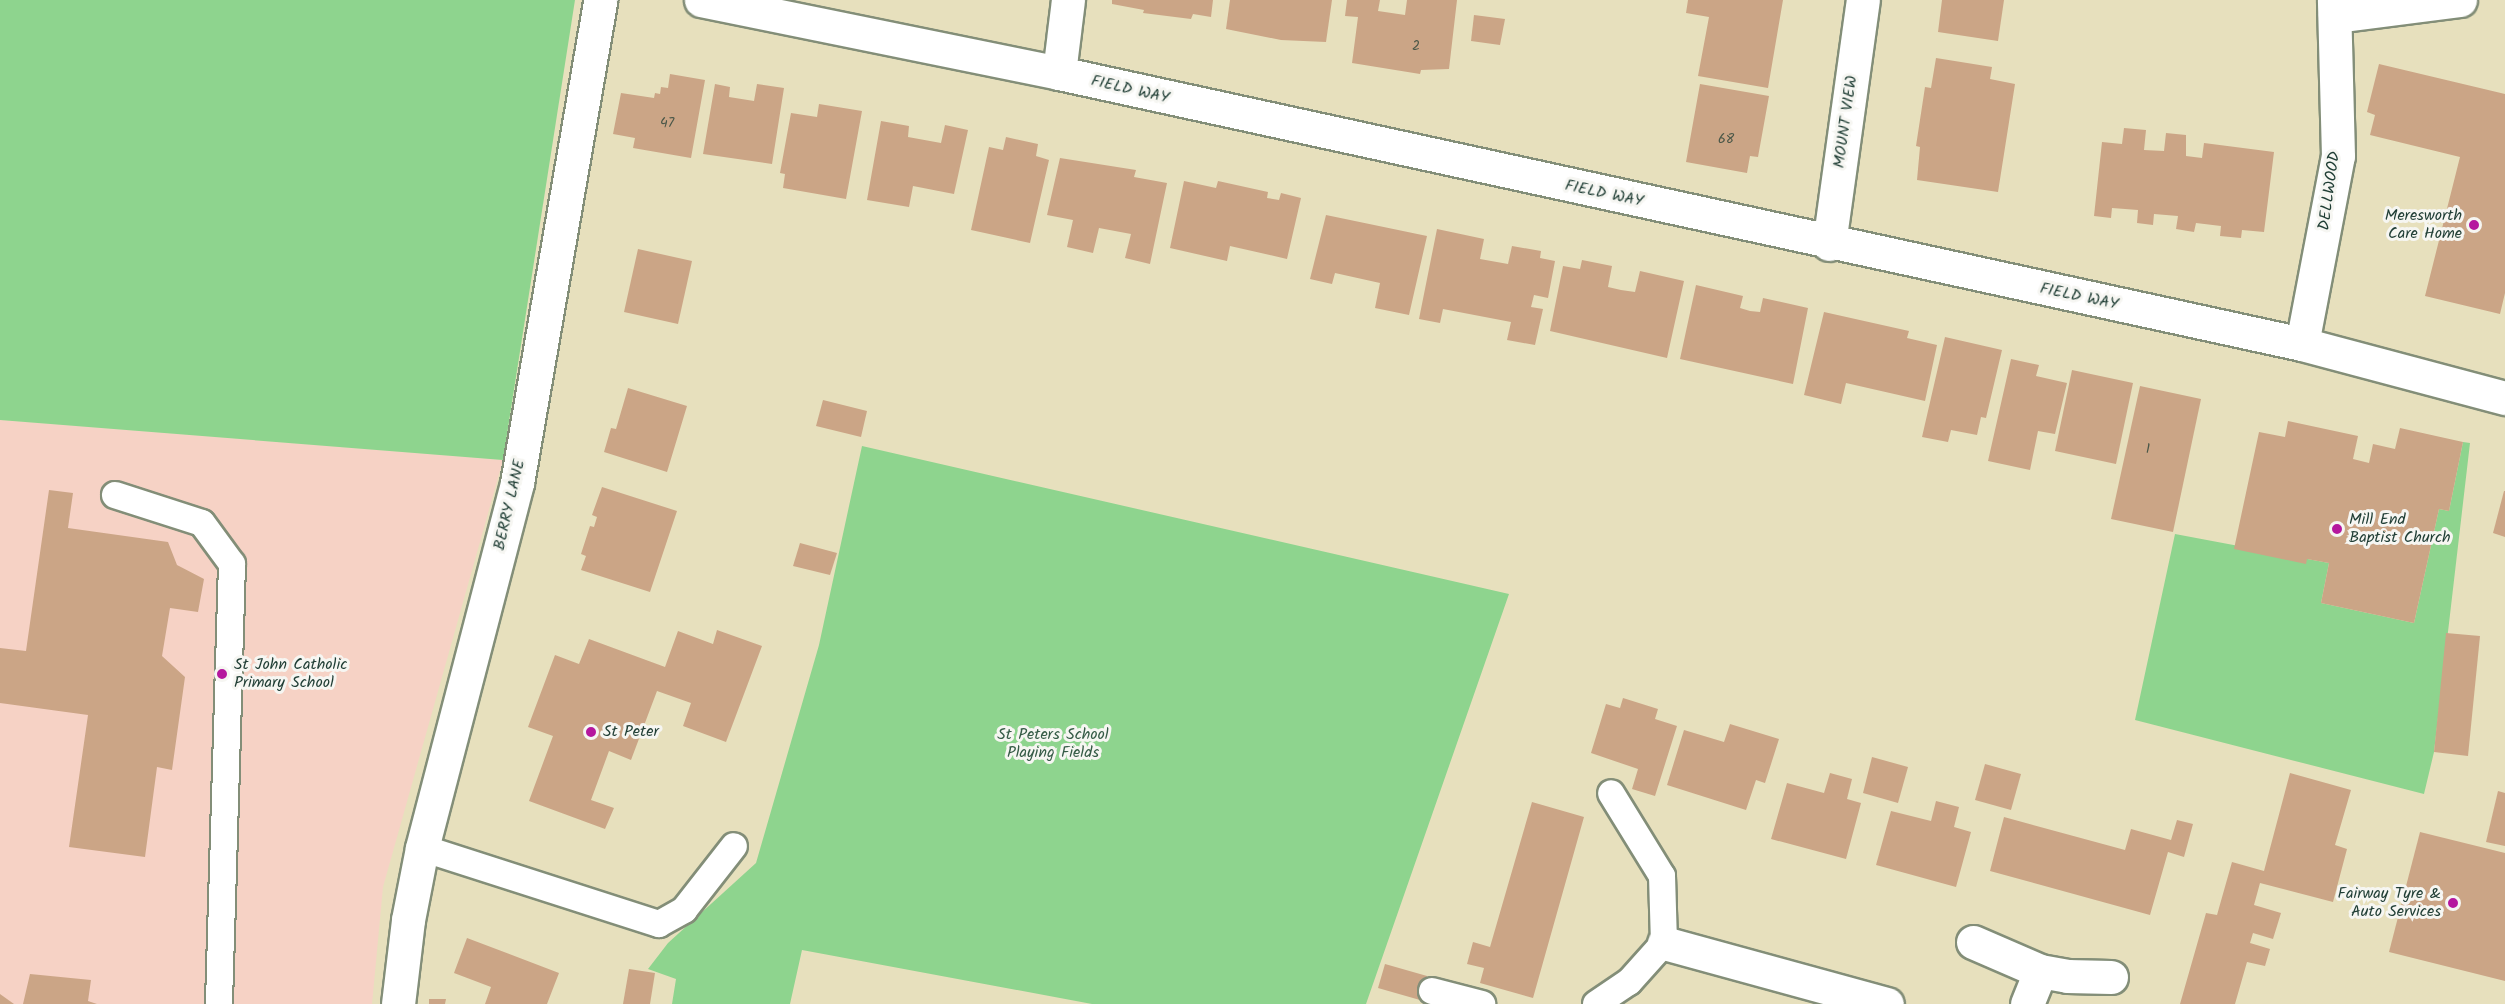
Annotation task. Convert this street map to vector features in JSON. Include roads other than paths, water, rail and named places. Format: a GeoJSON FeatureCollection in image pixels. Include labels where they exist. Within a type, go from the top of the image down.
{"type":"FeatureCollection","features":[{"type":"Feature","properties":{"kind":"street","name":"BERRY LANE"},"geometry":{"type":"LineString","coordinates":[[398,1004],[408,920],[422,848],[517,483],[600,0]]}},
{"type":"Feature","properties":{"kind":"street","name":"FIELD WAY"},"geometry":{"type":"LineString","coordinates":[[701,0],[1059,73],[1829,244],[2302,344],[2505,399]]}},
{"type":"Feature","properties":{"kind":"street"},"geometry":{"type":"LineString","coordinates":[[1059,73],[1068,0]]}},
{"type":"Feature","properties":{"kind":"street","name":"MOUNT VIEW"},"geometry":{"type":"LineString","coordinates":[[1829,244],[1863,0]]}},
{"type":"Feature","properties":{"kind":"street"},"geometry":{"type":"LineString","coordinates":[[2334,8],[2460,0]]}},
{"type":"Feature","properties":{"kind":"street","name":"DELLWOOD"},"geometry":{"type":"LineString","coordinates":[[2302,344],[2338,156],[2334,8]]}},
{"type":"Feature","properties":{"kind":"street"},"geometry":{"type":"LineString","coordinates":[[1973,942],[2040,971],[2067,976],[2111,977]]}},
{"type":"Feature","properties":{"kind":"street"},"geometry":{"type":"LineString","coordinates":[[1664,943],[1887,1004]]}},
{"type":"Feature","properties":{"kind":"street"},"geometry":{"type":"LineString","coordinates":[[2027,1004],[2040,971]]}},
{"type":"Feature","properties":{"kind":"lane"},"geometry":{"type":"LineString","coordinates":[[115,495],[202,523],[232,564],[219,1004]]}},
{"type":"Feature","properties":{"kind":"lane"},"geometry":{"type":"LineString","coordinates":[[1596,1004],[1629,982],[1664,943],[1662,876],[1611,793]]}},
{"type":"Feature","properties":{"kind":"lane"},"geometry":{"type":"LineString","coordinates":[[422,848],[659,924],[684,910],[734,846]]}},
{"type":"Feature","properties":{"kind":"lane"},"geometry":{"type":"LineString","coordinates":[[1432,991],[1482,1004]]}},
{"type":"Feature","properties":{"kind":"place","name":"Meresworth Care Home"},"geometry":{"type":"Point","coordinates":[2474,225]}},
{"type":"Feature","properties":{"kind":"place","name":"Mill End Baptist Church"},"geometry":{"type":"Point","coordinates":[2337,529]}},
{"type":"Feature","properties":{"kind":"place","name":"St John Catholic Primary School"},"geometry":{"type":"Point","coordinates":[222,674]}},
{"type":"Feature","properties":{"kind":"place","name":"St Peter"},"geometry":{"type":"Point","coordinates":[591,732]}},
{"type":"Feature","properties":{"kind":"place","name":"Fairway Tyre & Auto Services"},"geometry":{"type":"Point","coordinates":[2453,903]}},
{"type":"Feature","properties":{"kind":"park label","name":"St Peters School Playing Fields"},"geometry":{"type":"Point","coordinates":[1053,744]}}]}
